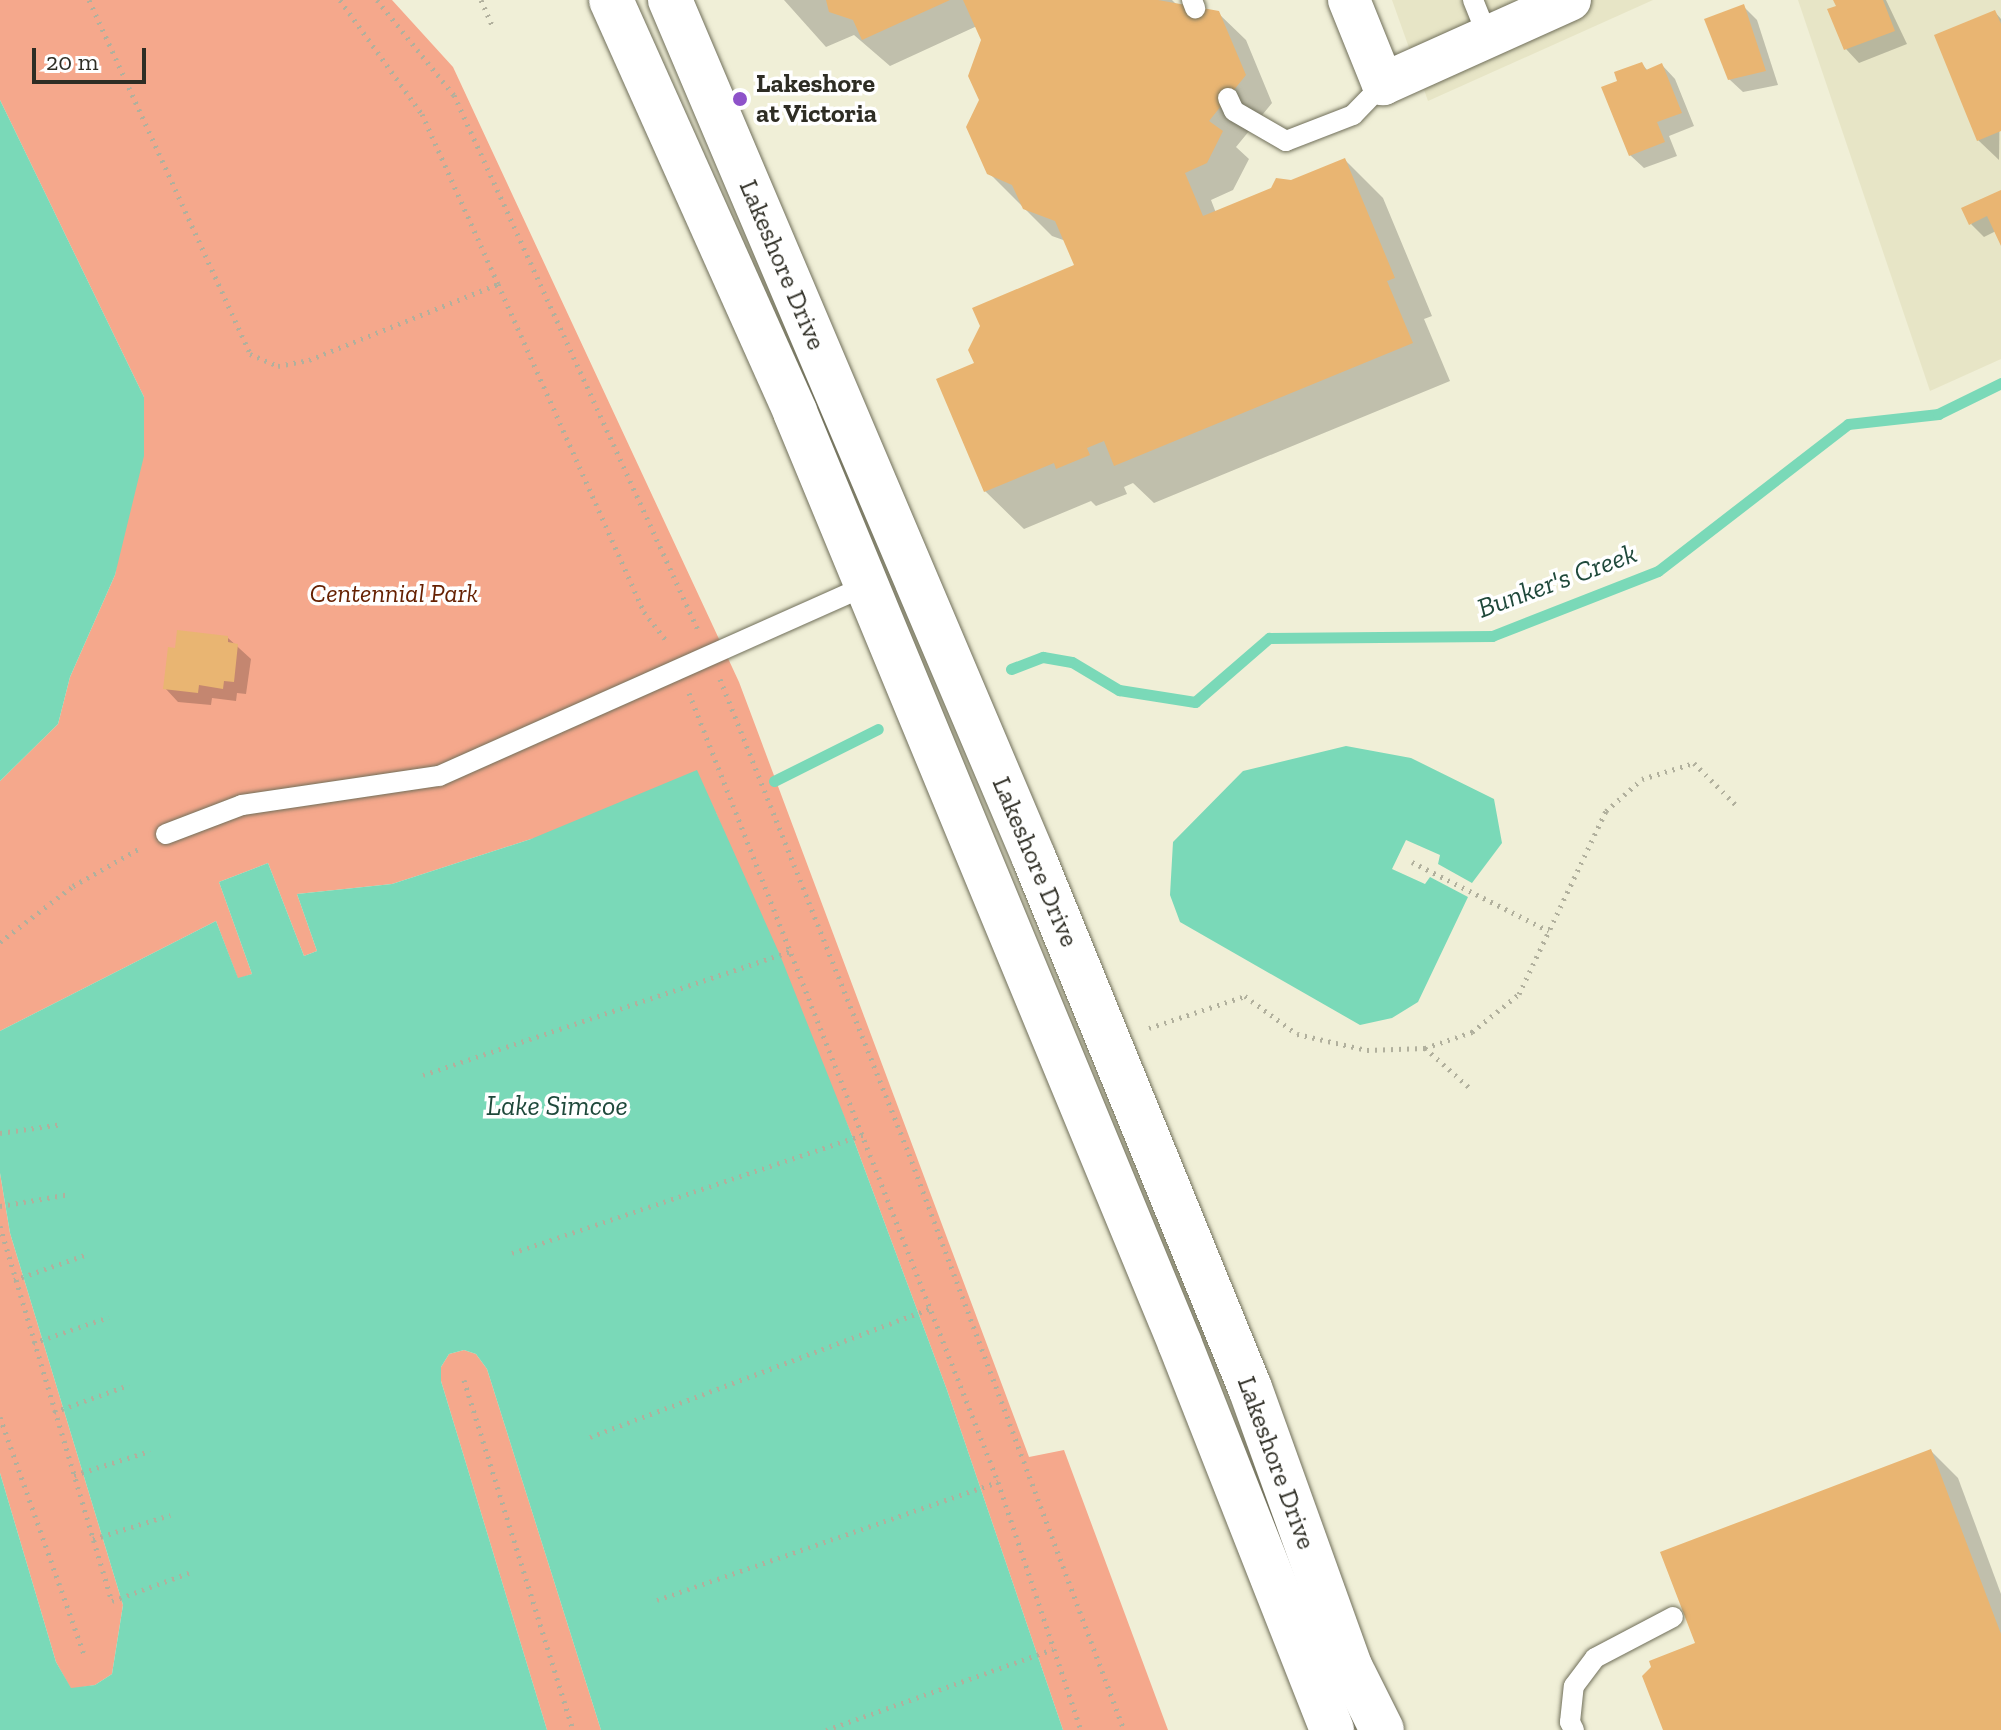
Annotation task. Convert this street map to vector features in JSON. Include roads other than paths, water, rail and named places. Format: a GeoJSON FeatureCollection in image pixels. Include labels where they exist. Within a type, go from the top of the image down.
{"type":"FeatureCollection","features":[{"type":"Feature","properties":{"kind":"main road"},"geometry":{"type":"LineString","coordinates":[[611,0],[866,586],[1174,1330],[1332,1730]]}},
{"type":"Feature","properties":{"kind":"main road","name":"Lakeshore Drive"},"geometry":{"type":"LineString","coordinates":[[670,0],[1034,858],[1250,1388],[1351,1668],[1382,1730]]}},
{"type":"Feature","properties":{"kind":"street"},"geometry":{"type":"LineString","coordinates":[[1349,0],[1383,84],[1480,17],[1570,0]]}},
{"type":"Feature","properties":{"kind":"lane"},"geometry":{"type":"LineString","coordinates":[[1228,98],[1234,111],[1286,141],[1353,115],[1383,84]]}},
{"type":"Feature","properties":{"kind":"lane"},"geometry":{"type":"LineString","coordinates":[[166,834],[242,805],[439,776],[866,586]]}},
{"type":"Feature","properties":{"kind":"lane"},"geometry":{"type":"LineString","coordinates":[[1574,1730],[1570,1722],[1574,1686],[1595,1658],[1673,1617]]}},
{"type":"Feature","properties":{"kind":"water"},"geometry":{"type":"Polygon","coordinates":[[[0,100],[144,397],[144,456],[115,575],[70,677],[58,724],[0,781],[0,100]]]}},
{"type":"Feature","properties":{"kind":"water"},"geometry":{"type":"Polygon","coordinates":[[[1346,746],[1411,758],[1494,799],[1502,843],[1472,883],[1438,864],[1440,855],[1406,840],[1392,869],[1425,884],[1430,877],[1468,897],[1418,1002],[1392,1018],[1360,1025],[1180,922],[1170,895],[1173,842],[1243,771],[1346,746]]]}},
{"type":"Feature","properties":{"kind":"water","name":"Lake Simcoe"},"geometry":{"type":"Polygon","coordinates":[[[697,770],[780,955],[853,1138],[947,1390],[1063,1730],[601,1730],[487,1369],[476,1354],[464,1350],[449,1354],[441,1367],[441,1381],[547,1730],[0,1730],[0,1473],[56,1662],[71,1688],[95,1685],[112,1674],[123,1605],[10,1233],[0,1173],[0,1031],[216,921],[238,978],[252,974],[219,882],[268,863],[304,956],[317,951],[297,894],[392,884],[531,839],[697,770]]]}},
{"type":"Feature","properties":{"kind":"waterway","name":"Bunker's Creek"},"geometry":{"type":"LineString","coordinates":[[1011,669],[1043,657],[1072,662],[1119,690],[1195,702],[1269,638],[1492,636],[1658,571],[1848,424],[1938,414],[2001,383]]}},
{"type":"Feature","properties":{"kind":"waterway","name":"Bunker's Creek"},"geometry":{"type":"LineString","coordinates":[[774,781],[878,729]]}},
{"type":"Feature","properties":{"kind":"place","name":"Lakeshore at Victoria"},"geometry":{"type":"Point","coordinates":[740,99]}},
{"type":"Feature","properties":{"kind":"park label","name":"Centennial Park"},"geometry":{"type":"Point","coordinates":[394,594]}}]}
